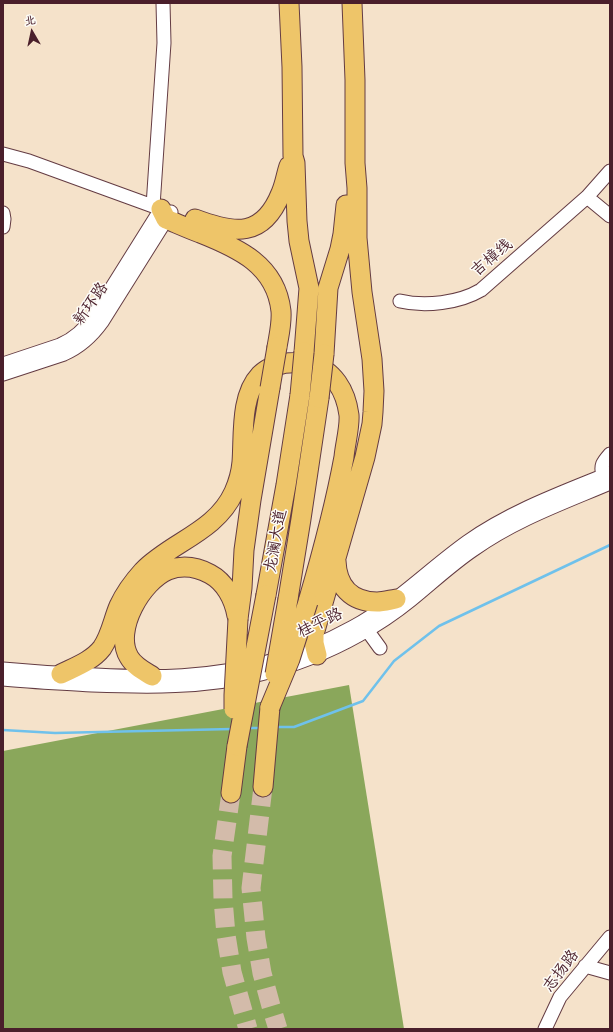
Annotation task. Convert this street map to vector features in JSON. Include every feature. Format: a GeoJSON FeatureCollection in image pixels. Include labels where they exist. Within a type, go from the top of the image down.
{"type":"FeatureCollection","features":[{"type":"Feature","properties":{"kind":"highway"},"geometry":{"type":"LineString","coordinates":[[163,211],[220,227],[239,229],[251,228],[267,218],[278,201],[293,160],[292,67],[289,3]]}},
{"type":"Feature","properties":{"kind":"highway"},"geometry":{"type":"LineString","coordinates":[[316,650],[313,640],[314,634],[369,442],[374,392],[372,359],[362,292],[357,238],[354,175],[355,73],[352,3]]}},
{"type":"Feature","properties":{"kind":"highway","name":"龙澜大道"},"geometry":{"type":"LineString","coordinates":[[231,793],[237,746],[284,499],[300,394],[309,288],[299,241],[293,160]]}},
{"type":"Feature","properties":{"kind":"highway","name":"龙澜大道"},"geometry":{"type":"LineString","coordinates":[[263,787],[270,707],[303,504],[324,354],[328,288],[340,249],[354,175]]}},
{"type":"Feature","properties":{"kind":"highway"},"geometry":{"type":"LineString","coordinates":[[163,211],[232,247],[255,261],[274,287],[279,302],[281,316],[277,347],[255,469],[244,550],[242,588],[238,619],[234,695],[237,746]]}},
{"type":"Feature","properties":{"kind":"highway"},"geometry":{"type":"LineString","coordinates":[[61,674],[89,660],[102,648],[109,634],[119,606],[134,581],[144,570],[164,553],[213,520],[227,504],[233,494],[240,473],[246,408],[251,390],[259,376],[264,371],[281,363],[294,362],[311,364],[330,374],[341,388],[349,417],[336,497],[323,550],[290,659],[270,707]]}},
{"type":"Feature","properties":{"kind":"highway"},"geometry":{"type":"LineString","coordinates":[[336,559],[338,577],[344,587],[353,595],[359,599],[379,602],[396,600]]}},
{"type":"Feature","properties":{"kind":"highway"},"geometry":{"type":"LineString","coordinates":[[152,676],[139,668],[129,658],[126,647],[125,633],[128,619],[137,599],[150,583],[163,573],[176,568],[190,568],[204,571],[211,575],[222,584],[228,592],[238,619]]}},
{"type":"Feature","properties":{"kind":"street"},"geometry":{"type":"LineString","coordinates":[[3,154],[29,160],[163,211],[163,3]]}},
{"type":"Feature","properties":{"kind":"street","name":"吉樟线"},"geometry":{"type":"LineString","coordinates":[[400,301],[418,304],[452,300],[468,297],[481,290],[587,197],[610,171]]}},
{"type":"Feature","properties":{"kind":"street"},"geometry":{"type":"LineString","coordinates":[[587,197],[610,216]]}},
{"type":"Feature","properties":{"kind":"street","name":"新环路"},"geometry":{"type":"LineString","coordinates":[[3,364],[68,342],[82,331],[94,316],[163,211]]}},
{"type":"Feature","properties":{"kind":"street","name":"新环路"},"geometry":{"type":"LineString","coordinates":[[3,374],[64,354],[73,350],[89,338],[102,322],[163,211]]}},
{"type":"Feature","properties":{"kind":"street"},"geometry":{"type":"LineString","coordinates":[[3,213],[3,227]]}},
{"type":"Feature","properties":{"kind":"street"},"geometry":{"type":"LineString","coordinates":[[608,477],[601,470],[602,464],[610,454]]}},
{"type":"Feature","properties":{"kind":"street","name":"桂平路"},"geometry":{"type":"LineString","coordinates":[[3,679],[119,686],[186,685],[212,683],[256,675],[286,667],[396,600],[455,551],[491,527],[536,504],[608,477]]}},
{"type":"Feature","properties":{"kind":"street","name":"桂平路"},"geometry":{"type":"LineString","coordinates":[[3,669],[61,674],[120,676],[205,674],[268,662],[340,645],[367,630],[402,607],[461,559],[486,541],[608,477]]}},
{"type":"Feature","properties":{"kind":"street"},"geometry":{"type":"LineString","coordinates":[[367,630],[380,648]]}},
{"type":"Feature","properties":{"kind":"street","name":"志扬路"},"geometry":{"type":"LineString","coordinates":[[544,1029],[560,997],[610,937]]}},
{"type":"Feature","properties":{"kind":"street"},"geometry":{"type":"LineString","coordinates":[[585,966],[610,973]]}},
{"type":"Feature","properties":{"kind":"green space"},"geometry":{"type":"Polygon","coordinates":[[[349,685],[404,1029],[3,1029],[3,751],[349,685]]]}},
{"type":"Feature","properties":{"kind":"waterway"},"geometry":{"type":"LineString","coordinates":[[275,727],[294,727],[363,701],[394,661],[439,626],[610,545]]}},
{"type":"Feature","properties":{"kind":"waterway"},"geometry":{"type":"LineString","coordinates":[[247,728],[260,728]]}},
{"type":"Feature","properties":{"kind":"waterway"},"geometry":{"type":"LineString","coordinates":[[3,730],[55,733],[232,729]]}},
{"type":"Feature","properties":{"kind":"tunnel"},"geometry":{"type":"LineString","coordinates":[[263,787],[251,888],[256,938],[262,973],[278,1029]]}},
{"type":"Feature","properties":{"kind":"tunnel"},"geometry":{"type":"LineString","coordinates":[[231,793],[222,856],[223,899],[226,935],[232,972],[248,1029]]}}]}
